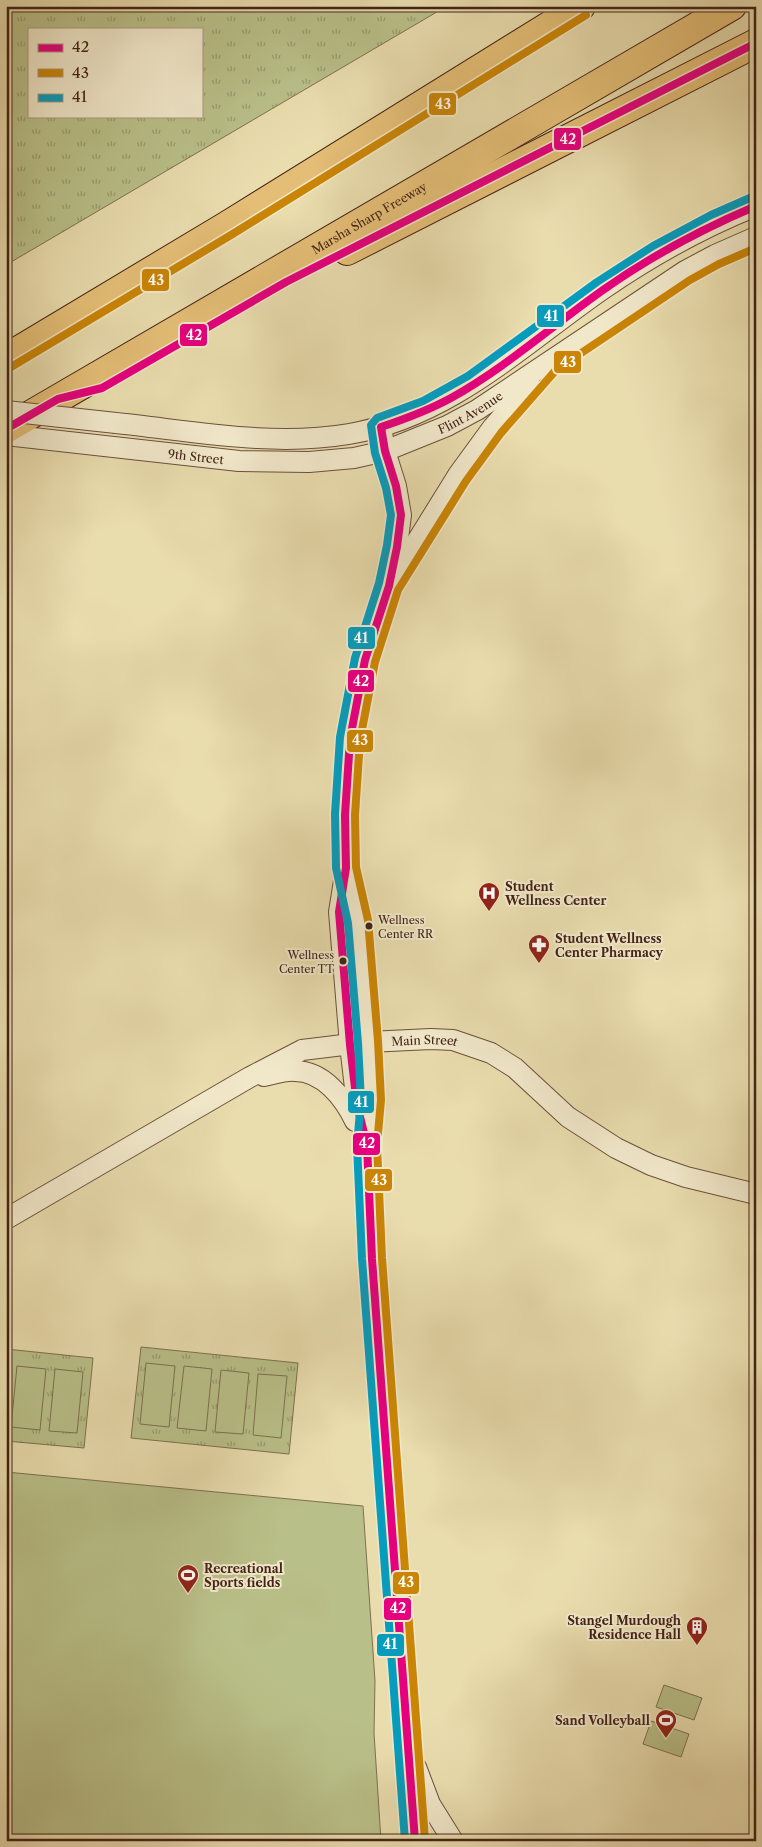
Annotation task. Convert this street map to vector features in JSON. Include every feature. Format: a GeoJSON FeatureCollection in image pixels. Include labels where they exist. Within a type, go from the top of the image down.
{"type":"FeatureCollection","features":[{"type":"Feature","properties":{"kind":"highway"},"geometry":{"type":"LineString","coordinates":[[6,358],[226,226],[581,6]]}},
{"type":"Feature","properties":{"kind":"highway","name":"Marsha Sharp Freeway"},"geometry":{"type":"LineString","coordinates":[[6,429],[732,6]]}},
{"type":"Feature","properties":{"kind":"highway"},"geometry":{"type":"LineString","coordinates":[[58,399],[102,388],[286,282],[756,43]]}},
{"type":"Feature","properties":{"kind":"street","name":"Flint Avenue"},"geometry":{"type":"LineString","coordinates":[[415,1841],[372,1259],[367,1145],[357,1105],[359,1044],[339,912],[346,868],[345,815],[350,740],[365,660],[390,586],[401,516],[396,486],[385,450],[381,427],[428,409],[451,397],[498,367],[602,290],[652,258],[705,228],[756,206]]}},
{"type":"Feature","properties":{"kind":"street","name":"Flint Avenue"},"geometry":{"type":"LineString","coordinates":[[385,450],[448,426],[477,410],[686,271],[715,255],[756,237]]}},
{"type":"Feature","properties":{"kind":"street","name":"Flint Avenue"},"geometry":{"type":"LineString","coordinates":[[390,586],[458,475],[493,427],[549,362]]}},
{"type":"Feature","properties":{"kind":"street","name":"9th Street"},"geometry":{"type":"LineString","coordinates":[[6,411],[285,440],[350,434],[381,427]]}},
{"type":"Feature","properties":{"kind":"street","name":"9th Street"},"geometry":{"type":"LineString","coordinates":[[6,435],[268,462],[332,460],[385,450]]}},
{"type":"Feature","properties":{"kind":"street","name":"Main Street"},"geometry":{"type":"LineString","coordinates":[[6,1219],[242,1081],[302,1050],[431,1039],[453,1040],[491,1053],[515,1068],[568,1117],[616,1148],[651,1165],[686,1177],[756,1194]]}},
{"type":"Feature","properties":{"kind":"street"},"geometry":{"type":"LineString","coordinates":[[242,1081],[296,1070],[322,1079],[333,1088],[349,1108],[367,1145]]}},
{"type":"Feature","properties":{"kind":"street"},"geometry":{"type":"LineString","coordinates":[[405,1724],[418,1776],[430,1804],[453,1841]]}},
{"type":"Feature","properties":{"kind":"green space"},"geometry":{"type":"Polygon","coordinates":[[[6,6],[447,6],[6,265],[6,6]]]}},
{"type":"Feature","properties":{"kind":"green space"},"geometry":{"type":"Polygon","coordinates":[[[141,1347],[298,1363],[289,1454],[131,1438],[141,1347]]]}},
{"type":"Feature","properties":{"kind":"green space"},"geometry":{"type":"Polygon","coordinates":[[[6,1349],[93,1358],[84,1448],[6,1441],[6,1349]]]}},
{"type":"Feature","properties":{"kind":"green space"},"geometry":{"type":"Polygon","coordinates":[[[146,1363],[175,1366],[169,1427],[140,1424],[146,1363]]]}},
{"type":"Feature","properties":{"kind":"green space"},"geometry":{"type":"Polygon","coordinates":[[[17,1366],[46,1369],[40,1430],[11,1427],[17,1366]]]}},
{"type":"Feature","properties":{"kind":"green space"},"geometry":{"type":"Polygon","coordinates":[[[184,1366],[212,1369],[206,1431],[177,1428],[184,1366]]]}},
{"type":"Feature","properties":{"kind":"green space"},"geometry":{"type":"Polygon","coordinates":[[[55,1369],[83,1372],[77,1433],[49,1431],[55,1369]]]}},
{"type":"Feature","properties":{"kind":"green space"},"geometry":{"type":"Polygon","coordinates":[[[221,1370],[249,1373],[243,1434],[215,1432],[221,1370]]]}},
{"type":"Feature","properties":{"kind":"green space"},"geometry":{"type":"Polygon","coordinates":[[[258,1374],[287,1376],[281,1438],[253,1435],[258,1374]]]}},
{"type":"Feature","properties":{"kind":"green space","name":"Recreational Sports fields"},"geometry":{"type":"Polygon","coordinates":[[[6,1472],[363,1506],[375,1681],[374,1733],[381,1841],[6,1841],[6,1472]]]}},
{"type":"Feature","properties":{"kind":"green space","name":"Sand Volleyball"},"geometry":{"type":"Polygon","coordinates":[[[664,1685],[702,1698],[694,1720],[656,1707],[664,1685]]]}},
{"type":"Feature","properties":{"kind":"green space","name":"Sand Volleyball"},"geometry":{"type":"Polygon","coordinates":[[[651,1721],[689,1734],[681,1757],[643,1744],[651,1721]]]}},
{"type":"Feature","properties":{"kind":"transit line","name":"43"},"geometry":{"type":"LineString","coordinates":[[11,367],[231,235],[586,15]]}},
{"type":"Feature","properties":{"kind":"transit line","name":"42"},"geometry":{"type":"LineString","coordinates":[[6,429],[58,399],[102,388],[286,282],[756,43]]}},
{"type":"Feature","properties":{"kind":"transit line","name":"41"},"geometry":{"type":"LineString","coordinates":[[405,1841],[362,1259],[357,1145],[361,1101],[358,1043],[348,923],[336,868],[335,814],[340,737],[355,658],[379,583],[391,515],[386,488],[375,453],[371,425],[377,418],[423,401],[468,376],[597,282],[653,246],[711,215],[752,197]]}},
{"type":"Feature","properties":{"kind":"transit line","name":"42"},"geometry":{"type":"LineString","coordinates":[[415,1841],[372,1259],[367,1145],[357,1105],[339,912],[346,868],[345,815],[350,739],[365,660],[389,586],[401,515],[396,486],[385,451],[381,427],[417,414],[451,398],[490,374],[603,290],[640,266],[716,224],[756,206]]}},
{"type":"Feature","properties":{"kind":"transit line","name":"43"},"geometry":{"type":"LineString","coordinates":[[425,1840],[382,1258],[377,1145],[381,1100],[378,1041],[368,920],[356,867],[355,815],[360,740],[375,662],[398,590],[466,481],[501,433],[556,370],[690,280],[719,264],[756,248]]}},
{"type":"Feature","properties":{"kind":"place","name":"Student Wellness Center"},"geometry":{"type":"Point","coordinates":[489,912]}},
{"type":"Feature","properties":{"kind":"place","name":"Wellness Center RR"},"geometry":{"type":"Point","coordinates":[369,926]}},
{"type":"Feature","properties":{"kind":"place","name":"Wellness Center TT"},"geometry":{"type":"Point","coordinates":[343,961]}},
{"type":"Feature","properties":{"kind":"place","name":"Student Wellness Center Pharmacy"},"geometry":{"type":"Point","coordinates":[539,964]}},
{"type":"Feature","properties":{"kind":"place","name":"Recreational Sports fields"},"geometry":{"type":"Point","coordinates":[188,1594]}},
{"type":"Feature","properties":{"kind":"place","name":"Stangel Murdough Residence Hall"},"geometry":{"type":"Point","coordinates":[697,1646]}},
{"type":"Feature","properties":{"kind":"place","name":"Sand Volleyball"},"geometry":{"type":"Point","coordinates":[666,1739]}}]}
